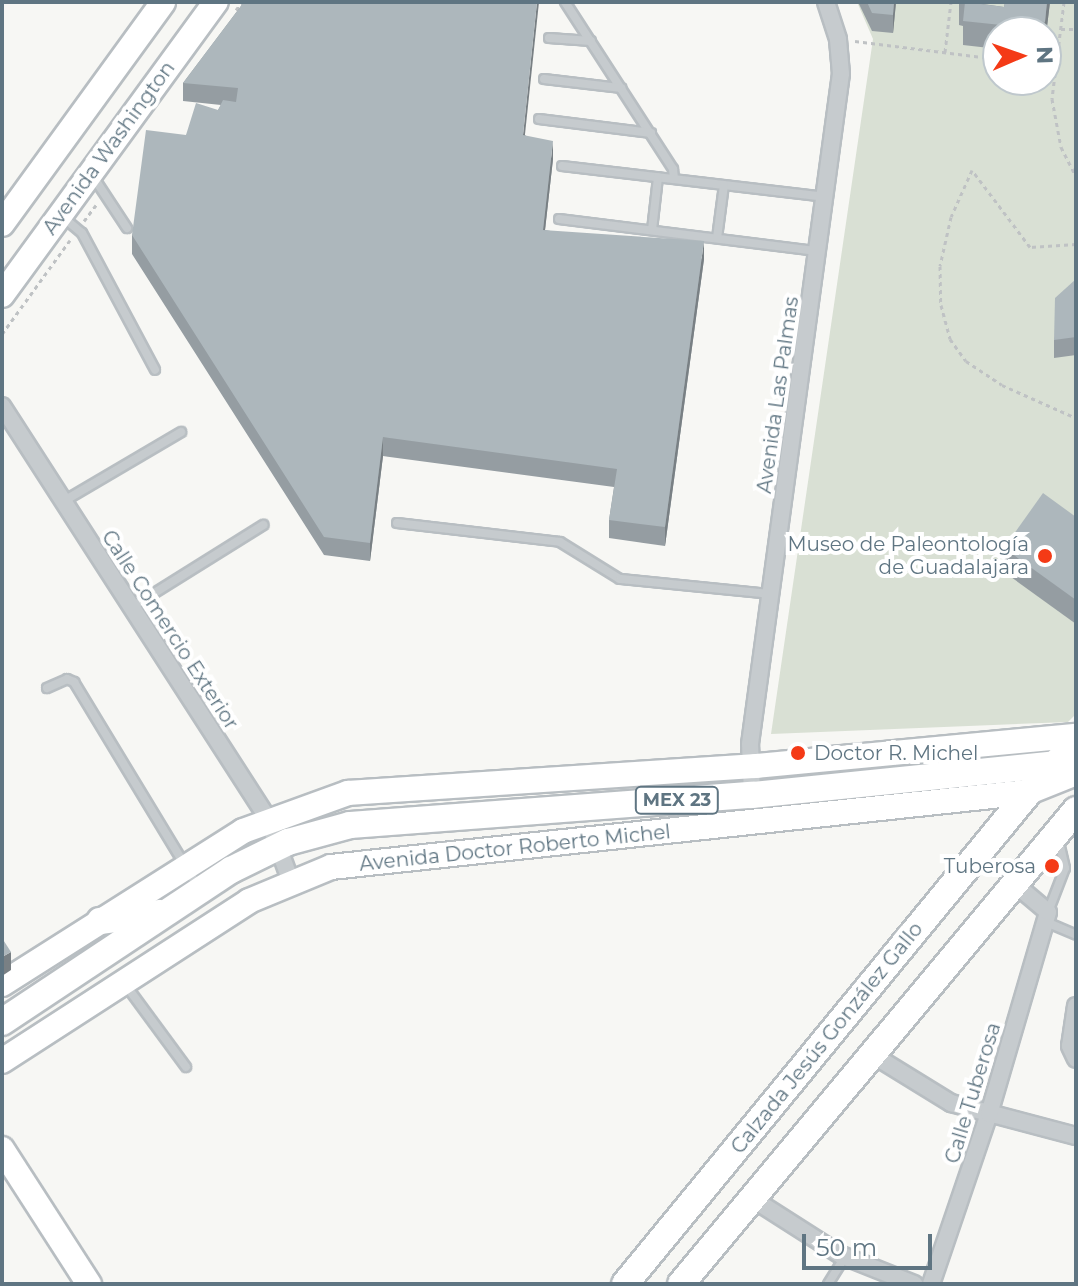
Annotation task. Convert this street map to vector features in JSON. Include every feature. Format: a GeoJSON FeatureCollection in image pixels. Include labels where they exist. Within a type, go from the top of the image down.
{"type":"FeatureCollection","features":[{"type":"Feature","properties":{"kind":"main road","name":"Avenida Washington"},"geometry":{"type":"LineString","coordinates":[[2,224],[163,2]]}},
{"type":"Feature","properties":{"kind":"main road","name":"Avenida Washington"},"geometry":{"type":"LineString","coordinates":[[2,295],[216,2]]}},
{"type":"Feature","properties":{"kind":"main road"},"geometry":{"type":"LineString","coordinates":[[2,984],[185,866],[268,819],[348,793],[750,766],[1076,736]]}},
{"type":"Feature","properties":{"kind":"main road","name":"Calzada Jesús González Gallo"},"geometry":{"type":"LineString","coordinates":[[625,1284],[1029,792],[1069,766],[1076,742]]}},
{"type":"Feature","properties":{"kind":"main road","name":"Avenida Doctor Roberto Michel"},"geometry":{"type":"LineString","coordinates":[[8,1018],[205,886],[280,846],[381,820],[752,795],[1069,766]]}},
{"type":"Feature","properties":{"kind":"main road"},"geometry":{"type":"LineString","coordinates":[[446,788],[452,855]]}},
{"type":"Feature","properties":{"kind":"main road"},"geometry":{"type":"LineString","coordinates":[[381,791],[381,820],[390,861]]}},
{"type":"Feature","properties":{"kind":"main road","name":"Avenida Doctor Roberto Michel"},"geometry":{"type":"LineString","coordinates":[[2,1061],[230,914],[291,882],[331,867],[1029,792]]}},
{"type":"Feature","properties":{"kind":"main road"},"geometry":{"type":"LineString","coordinates":[[663,801],[667,833]]}},
{"type":"Feature","properties":{"kind":"main road"},"geometry":{"type":"LineString","coordinates":[[681,1284],[1076,810]]}},
{"type":"Feature","properties":{"kind":"main road"},"geometry":{"type":"LineString","coordinates":[[205,886],[230,914]]}},
{"type":"Feature","properties":{"kind":"main road"},"geometry":{"type":"LineString","coordinates":[[100,921],[172,909],[195,936]]}},
{"type":"Feature","properties":{"kind":"main road"},"geometry":{"type":"LineString","coordinates":[[58,985],[78,1012]]}},
{"type":"Feature","properties":{"kind":"main road"},"geometry":{"type":"LineString","coordinates":[[8,1018],[33,1041]]}},
{"type":"Feature","properties":{"kind":"main road"},"geometry":{"type":"LineString","coordinates":[[2,1149],[89,1284]]}},
{"type":"Feature","properties":{"kind":"street","name":"Avenida Las Palmas"},"geometry":{"type":"LineString","coordinates":[[752,795],[750,766],[771,594],[841,74],[838,39],[826,2]]}},
{"type":"Feature","properties":{"kind":"street","name":"Calle Comercio Exterior"},"geometry":{"type":"LineString","coordinates":[[2,406],[268,819],[291,882]]}},
{"type":"Feature","properties":{"kind":"street"},"geometry":{"type":"LineString","coordinates":[[1016,885],[1047,917]]}},
{"type":"Feature","properties":{"kind":"street","name":"Calle Tuberosa"},"geometry":{"type":"LineString","coordinates":[[931,1284],[989,1114],[1047,917]]}},
{"type":"Feature","properties":{"kind":"street"},"geometry":{"type":"LineString","coordinates":[[1076,1006],[1070,1046],[1076,1059]]}},
{"type":"Feature","properties":{"kind":"street"},"geometry":{"type":"LineString","coordinates":[[873,1055],[926,1090],[989,1114],[1076,1136]]}},
{"type":"Feature","properties":{"kind":"street"},"geometry":{"type":"LineString","coordinates":[[753,1199],[845,1257],[914,1284]]}},
{"type":"Feature","properties":{"kind":"lane"},"geometry":{"type":"LineString","coordinates":[[565,2],[651,133],[673,169],[674,179]]}},
{"type":"Feature","properties":{"kind":"lane"},"geometry":{"type":"LineString","coordinates":[[549,38],[591,41]]}},
{"type":"Feature","properties":{"kind":"lane"},"geometry":{"type":"LineString","coordinates":[[544,79],[621,88]]}},
{"type":"Feature","properties":{"kind":"lane"},"geometry":{"type":"LineString","coordinates":[[539,119],[651,133]]}},
{"type":"Feature","properties":{"kind":"lane"},"geometry":{"type":"LineString","coordinates":[[562,166],[825,197]]}},
{"type":"Feature","properties":{"kind":"lane"},"geometry":{"type":"LineString","coordinates":[[90,174],[127,228]]}},
{"type":"Feature","properties":{"kind":"lane"},"geometry":{"type":"LineString","coordinates":[[652,230],[658,177]]}},
{"type":"Feature","properties":{"kind":"lane"},"geometry":{"type":"LineString","coordinates":[[717,238],[724,185]]}},
{"type":"Feature","properties":{"kind":"lane"},"geometry":{"type":"LineString","coordinates":[[61,214],[82,233],[155,370]]}},
{"type":"Feature","properties":{"kind":"lane"},"geometry":{"type":"LineString","coordinates":[[559,219],[818,251]]}},
{"type":"Feature","properties":{"kind":"lane"},"geometry":{"type":"LineString","coordinates":[[63,502],[181,432]]}},
{"type":"Feature","properties":{"kind":"lane"},"geometry":{"type":"LineString","coordinates":[[397,523],[560,542],[620,579],[771,594]]}},
{"type":"Feature","properties":{"kind":"lane"},"geometry":{"type":"LineString","coordinates":[[132,607],[263,525]]}},
{"type":"Feature","properties":{"kind":"lane"},"geometry":{"type":"LineString","coordinates":[[47,688],[63,679],[74,682],[185,866],[205,886]]}},
{"type":"Feature","properties":{"kind":"lane","name":"Calle Tuberosa"},"geometry":{"type":"LineString","coordinates":[[1047,917],[1065,868],[1057,835]]}},
{"type":"Feature","properties":{"kind":"lane"},"geometry":{"type":"LineString","coordinates":[[1047,917],[1076,935]]}},
{"type":"Feature","properties":{"kind":"lane"},"geometry":{"type":"LineString","coordinates":[[124,983],[186,1067]]}},
{"type":"Feature","properties":{"kind":"lane"},"geometry":{"type":"LineString","coordinates":[[828,1284],[845,1257]]}},
{"type":"Feature","properties":{"kind":"path"},"geometry":{"type":"LineString","coordinates":[[945,52],[951,2]]}},
{"type":"Feature","properties":{"kind":"path"},"geometry":{"type":"LineString","coordinates":[[838,39],[982,57]]}},
{"type":"Feature","properties":{"kind":"path"},"geometry":{"type":"LineString","coordinates":[[1055,96],[1054,123],[1076,176]]}},
{"type":"Feature","properties":{"kind":"path"},"geometry":{"type":"LineString","coordinates":[[1076,244],[1030,247],[972,170],[951,217],[940,266],[941,305],[950,339],[966,361],[1002,385],[1076,418]]}},
{"type":"Feature","properties":{"kind":"shaded area"},"geometry":{"type":"Polygon","coordinates":[[[857,2],[1076,2],[1076,714],[1068,722],[771,734],[873,39],[857,2]]]}},
{"type":"Feature","properties":{"kind":"building"},"geometry":{"type":"Polygon","coordinates":[[[244,2],[537,2],[523,135],[553,141],[543,230],[704,241],[665,527],[609,520],[617,469],[383,437],[370,543],[324,537],[132,235],[146,130],[186,135],[196,103],[218,110],[223,100],[236,102],[238,88],[183,83],[244,2]]]}},
{"type":"Feature","properties":{"kind":"building"},"geometry":{"type":"Polygon","coordinates":[[[867,2],[894,2],[893,15],[872,13],[867,2]]]}},
{"type":"Feature","properties":{"kind":"building"},"geometry":{"type":"Polygon","coordinates":[[[965,2],[1004,7],[1005,2],[1047,2],[1046,16],[982,16],[982,23],[963,21],[965,2]]]}},
{"type":"Feature","properties":{"kind":"building"},"geometry":{"type":"Polygon","coordinates":[[[1076,279],[1076,337],[1054,340],[1055,298],[1076,279]]]}},
{"type":"Feature","properties":{"kind":"building","name":"Museo de Paleontología de Guadalajara"},"geometry":{"type":"Polygon","coordinates":[[[1043,493],[1076,517],[1076,600],[1004,548],[1043,493]]]}},
{"type":"Feature","properties":{"kind":"building"},"geometry":{"type":"Polygon","coordinates":[[[2,938],[11,952],[2,957],[2,938]]]}},
{"type":"Feature","properties":{"kind":"place","name":"Museo de Paleontología de Guadalajara"},"geometry":{"type":"Point","coordinates":[1045,556]}},
{"type":"Feature","properties":{"kind":"place","name":"Doctor R. Michel"},"geometry":{"type":"Point","coordinates":[798,753]}},
{"type":"Feature","properties":{"kind":"place","name":"Tuberosa"},"geometry":{"type":"Point","coordinates":[1052,866]}}]}
